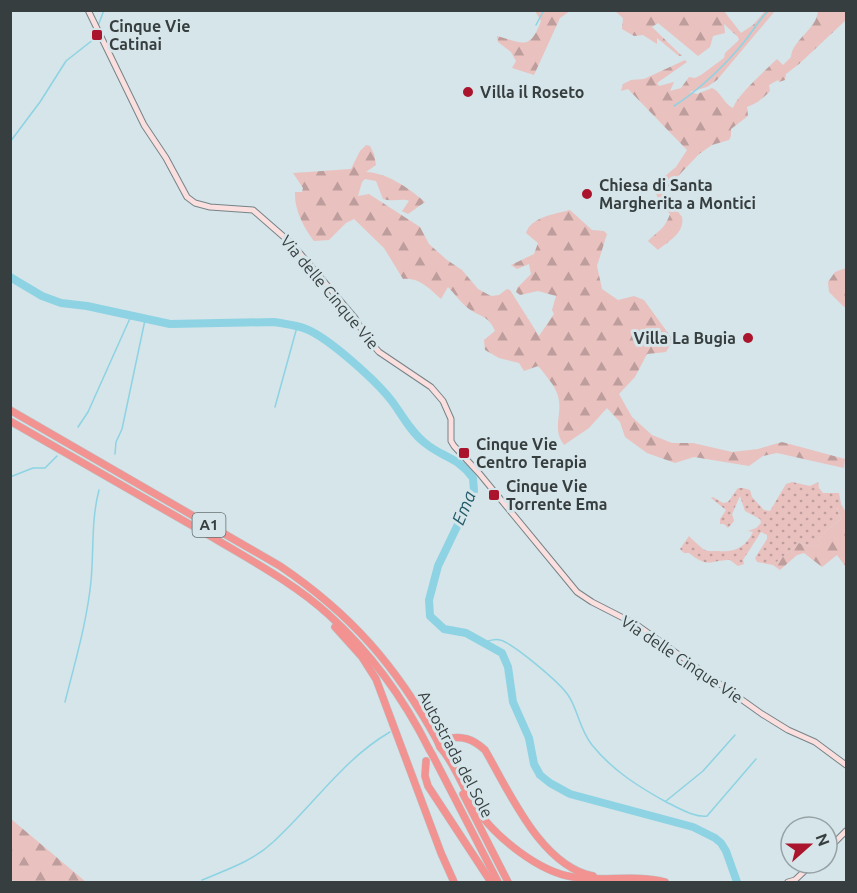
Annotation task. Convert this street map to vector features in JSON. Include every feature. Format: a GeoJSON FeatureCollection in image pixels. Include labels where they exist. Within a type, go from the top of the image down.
{"type":"FeatureCollection","features":[{"type":"Feature","properties":{"kind":"highway","name":"Autostrada del Sole"},"geometry":{"type":"LineString","coordinates":[[10,410],[270,560],[317,592],[351,622],[389,665],[424,717],[508,882]]}},
{"type":"Feature","properties":{"kind":"highway","name":"Autostrada del Sole"},"geometry":{"type":"LineString","coordinates":[[10,421],[276,575],[328,614],[370,657],[399,696],[431,752],[498,882]]}},
{"type":"Feature","properties":{"kind":"highway"},"geometry":{"type":"LineString","coordinates":[[309,598],[362,657],[376,679],[444,862],[454,882]]}},
{"type":"Feature","properties":{"kind":"highway"},"geometry":{"type":"LineString","coordinates":[[446,739],[468,738],[485,750],[532,829],[563,862],[575,871],[617,879]]}},
{"type":"Feature","properties":{"kind":"highway"},"geometry":{"type":"LineString","coordinates":[[439,744],[448,755],[477,810],[494,829],[526,856],[569,876],[594,880],[642,878],[663,882]]}},
{"type":"Feature","properties":{"kind":"highway"},"geometry":{"type":"LineString","coordinates":[[426,761],[425,776],[431,793],[491,882]]}},
{"type":"Feature","properties":{"kind":"street","name":"Via delle Cinque Vie"},"geometry":{"type":"LineString","coordinates":[[88,10],[144,125],[166,158],[187,197],[195,203],[210,207],[253,210],[292,244],[355,318],[366,337],[379,352],[431,387],[443,401],[451,419],[451,441],[454,446],[578,592],[592,602],[637,625],[762,714],[788,730],[815,742],[846,765]]}},
{"type":"Feature","properties":{"kind":"green space"},"geometry":{"type":"Polygon","coordinates":[[[535,11],[570,11],[560,18],[534,75],[512,68],[516,61],[511,52],[498,42],[497,36],[519,42],[529,41],[541,21],[535,11]]]}},
{"type":"Feature","properties":{"kind":"green space"},"geometry":{"type":"Polygon","coordinates":[[[615,11],[724,11],[741,33],[753,25],[765,11],[775,11],[717,80],[707,87],[689,92],[697,94],[712,88],[733,108],[746,90],[777,59],[783,65],[791,57],[796,45],[814,23],[818,11],[846,11],[846,20],[786,74],[785,80],[779,82],[778,80],[769,85],[770,91],[747,107],[748,116],[731,129],[729,140],[712,145],[699,154],[663,192],[682,217],[682,223],[679,232],[658,250],[648,241],[663,227],[670,214],[658,200],[655,189],[659,181],[676,167],[687,150],[628,89],[621,91],[623,84],[631,80],[644,79],[685,60],[687,62],[657,83],[659,86],[674,82],[670,91],[681,88],[689,77],[695,78],[701,75],[724,58],[725,53],[739,40],[724,24],[725,33],[713,36],[710,47],[698,56],[658,23],[652,27],[682,56],[679,56],[657,38],[657,44],[643,35],[634,36],[622,29],[623,18],[615,11]]]}},
{"type":"Feature","properties":{"kind":"green space"},"geometry":{"type":"Polygon","coordinates":[[[366,145],[370,146],[374,154],[376,165],[366,172],[390,178],[425,202],[408,214],[402,211],[409,201],[383,199],[376,181],[365,179],[358,196],[369,194],[420,227],[429,244],[462,270],[478,289],[491,296],[499,295],[507,289],[510,290],[539,336],[554,314],[552,310],[556,296],[538,291],[520,295],[516,292],[517,288],[531,274],[529,264],[517,269],[511,265],[534,254],[538,243],[526,233],[529,228],[544,217],[570,210],[592,230],[604,231],[607,234],[597,266],[602,289],[618,300],[634,296],[644,300],[673,340],[666,352],[647,354],[635,377],[619,394],[632,417],[652,435],[672,443],[693,443],[732,452],[758,449],[782,442],[845,459],[844,468],[777,453],[763,456],[749,466],[694,457],[675,463],[647,453],[625,437],[620,422],[607,408],[589,428],[564,445],[558,430],[559,399],[550,381],[538,366],[524,371],[519,363],[499,358],[485,350],[484,340],[495,331],[487,319],[466,307],[448,287],[441,299],[419,282],[403,279],[384,248],[354,219],[346,223],[329,240],[314,241],[310,236],[296,205],[295,192],[302,192],[303,188],[293,173],[351,169],[360,151],[366,145]]]}},
{"type":"Feature","properties":{"kind":"green space"},"geometry":{"type":"Polygon","coordinates":[[[846,268],[846,306],[844,307],[829,292],[828,282],[835,272],[846,268]]]}},
{"type":"Feature","properties":{"kind":"green space"},"geometry":{"type":"Polygon","coordinates":[[[792,482],[810,486],[818,482],[823,493],[839,493],[841,504],[837,508],[841,519],[821,535],[817,545],[812,547],[799,543],[773,565],[757,562],[755,558],[767,539],[767,535],[761,532],[743,560],[744,564],[738,566],[730,560],[701,561],[680,549],[689,536],[707,551],[729,551],[739,548],[747,542],[753,532],[748,531],[761,523],[760,519],[745,511],[740,496],[732,514],[734,521],[728,528],[720,524],[720,519],[726,510],[711,498],[723,503],[728,502],[738,488],[743,488],[750,490],[752,497],[764,510],[770,511],[786,484],[792,482]]]}},
{"type":"Feature","properties":{"kind":"green space"},"geometry":{"type":"Polygon","coordinates":[[[841,504],[846,512],[846,567],[837,555],[822,567],[804,553],[797,555],[780,570],[773,565],[799,543],[812,547],[817,545],[821,535],[841,519],[837,507],[841,504]]]}},
{"type":"Feature","properties":{"kind":"green space"},"geometry":{"type":"Polygon","coordinates":[[[11,819],[86,882],[14,882],[11,878],[11,819]]]}},
{"type":"Feature","properties":{"kind":"waterway"},"geometry":{"type":"LineString","coordinates":[[98,26],[104,10]]}},
{"type":"Feature","properties":{"kind":"waterway"},"geometry":{"type":"LineString","coordinates":[[536,25],[544,10]]}},
{"type":"Feature","properties":{"kind":"waterway"},"geometry":{"type":"LineString","coordinates":[[674,106],[725,64],[769,10]]}},
{"type":"Feature","properties":{"kind":"waterway"},"geometry":{"type":"LineString","coordinates":[[10,142],[40,102],[66,61],[94,39],[96,31]]}},
{"type":"Feature","properties":{"kind":"waterway","name":"Ema"},"geometry":{"type":"LineString","coordinates":[[10,277],[42,296],[61,303],[87,306],[170,324],[274,322],[294,326],[316,334],[340,351],[387,395],[420,439],[456,461],[473,478],[474,491],[438,566],[429,600],[430,616],[444,629],[466,633],[502,653],[508,667],[513,702],[529,738],[534,764],[540,775],[570,794],[693,827],[715,838],[726,851],[737,882]]}},
{"type":"Feature","properties":{"kind":"waterway"},"geometry":{"type":"LineString","coordinates":[[78,427],[88,412],[131,316]]}},
{"type":"Feature","properties":{"kind":"waterway"},"geometry":{"type":"LineString","coordinates":[[115,454],[145,320]]}},
{"type":"Feature","properties":{"kind":"waterway"},"geometry":{"type":"LineString","coordinates":[[275,407],[297,327]]}},
{"type":"Feature","properties":{"kind":"waterway"},"geometry":{"type":"LineString","coordinates":[[10,477],[33,468],[45,468],[57,456]]}},
{"type":"Feature","properties":{"kind":"waterway"},"geometry":{"type":"LineString","coordinates":[[65,702],[87,612],[96,501],[99,490]]}},
{"type":"Feature","properties":{"kind":"waterway"},"geometry":{"type":"LineString","coordinates":[[482,643],[500,640],[536,664],[568,695],[588,739],[609,763],[647,791],[687,812],[697,816],[707,816],[756,759]]}},
{"type":"Feature","properties":{"kind":"waterway"},"geometry":{"type":"LineString","coordinates":[[202,880],[239,864],[265,849],[343,769],[373,743],[390,732]]}},
{"type":"Feature","properties":{"kind":"waterway"},"geometry":{"type":"LineString","coordinates":[[666,801],[703,771],[735,735]]}},
{"type":"Feature","properties":{"kind":"place","name":"Cinque Vie Catinai"},"geometry":{"type":"Point","coordinates":[97,35]}},
{"type":"Feature","properties":{"kind":"place","name":"Villa il Roseto"},"geometry":{"type":"Point","coordinates":[468,92]}},
{"type":"Feature","properties":{"kind":"place","name":"Chiesa di Santa Margherita a Montici"},"geometry":{"type":"Point","coordinates":[587,194]}},
{"type":"Feature","properties":{"kind":"place","name":"Villa La Bugia"},"geometry":{"type":"Point","coordinates":[748,338]}},
{"type":"Feature","properties":{"kind":"place","name":"Cinque Vie Centro Terapia"},"geometry":{"type":"Point","coordinates":[464,453]}},
{"type":"Feature","properties":{"kind":"place","name":"Cinque Vie Torrente Ema"},"geometry":{"type":"Point","coordinates":[494,495]}}]}
